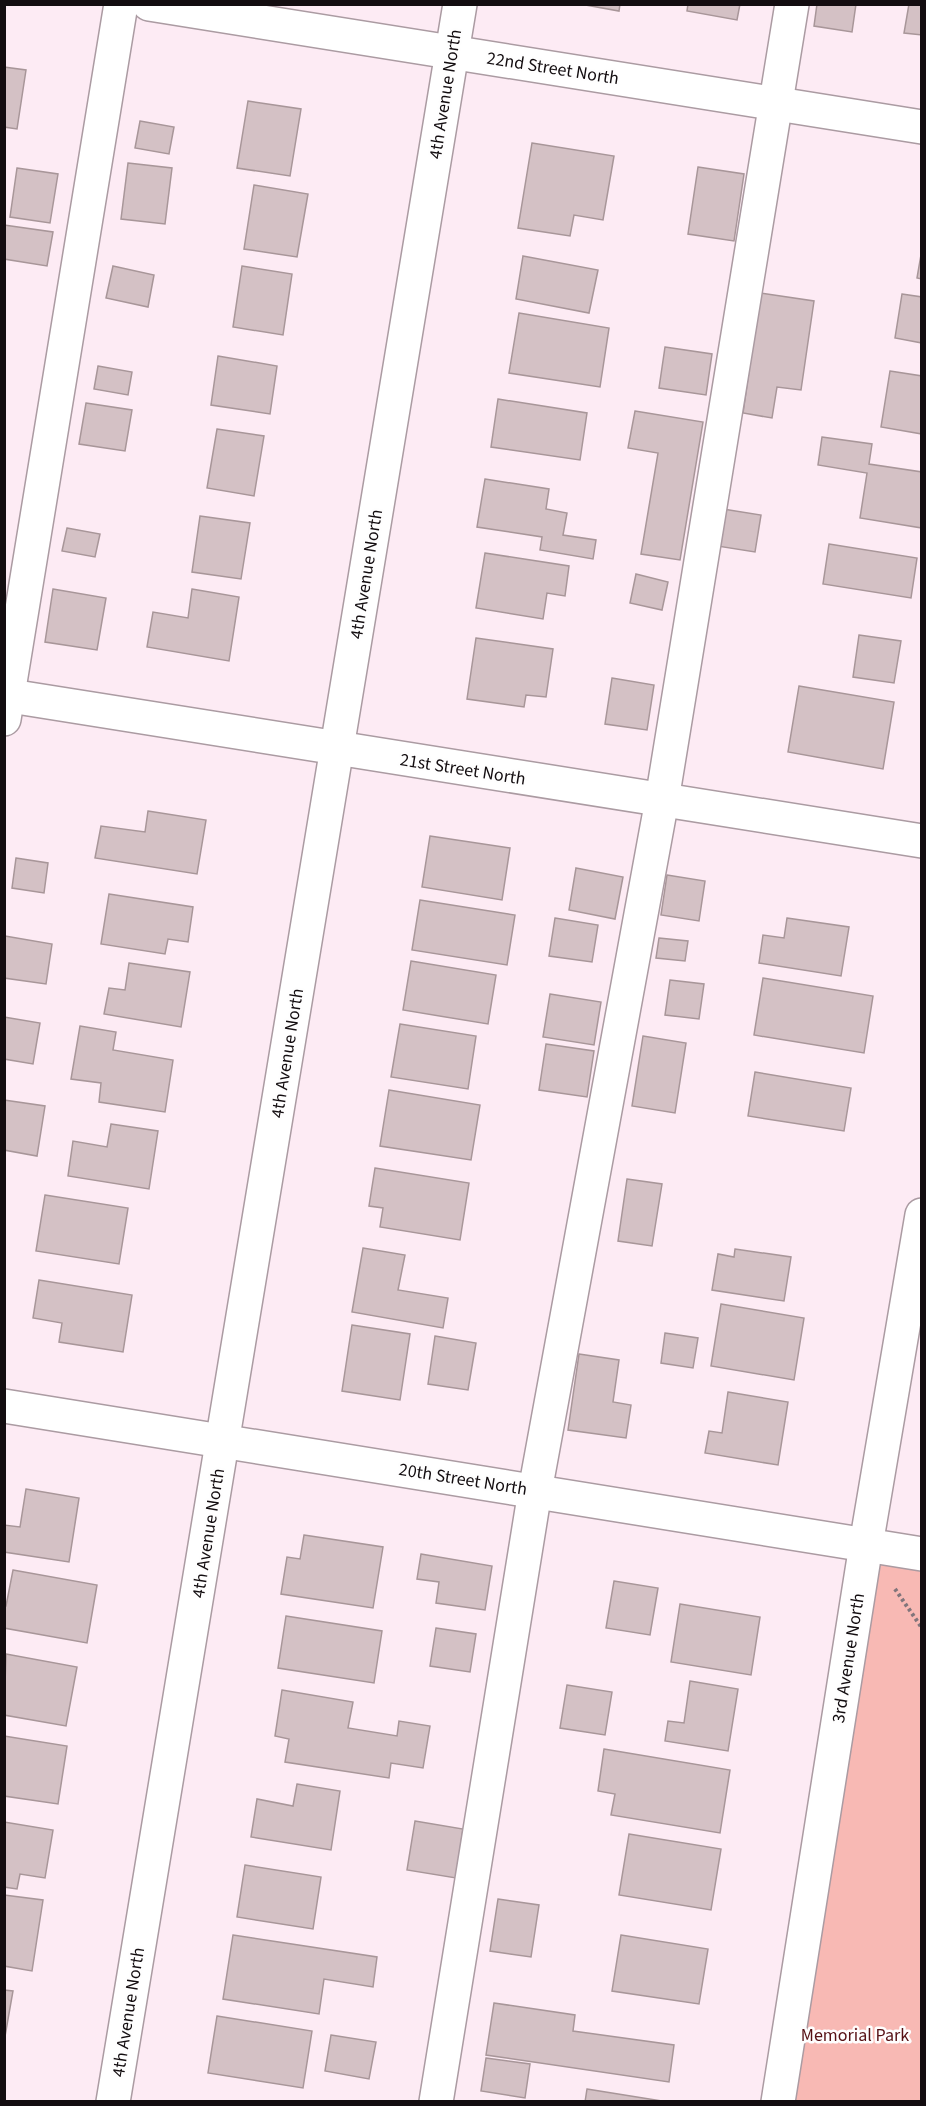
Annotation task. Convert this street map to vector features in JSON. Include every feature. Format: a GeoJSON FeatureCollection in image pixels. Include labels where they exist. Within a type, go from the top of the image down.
{"type":"FeatureCollection","features":[{"type":"Feature","properties":{"kind":"street"},"geometry":{"type":"LineString","coordinates":[[6,703],[121,4]]}},
{"type":"Feature","properties":{"kind":"street","name":"22nd Street North"},"geometry":{"type":"LineString","coordinates":[[149,4],[921,128]]}},
{"type":"Feature","properties":{"kind":"street","name":"4th Avenue North"},"geometry":{"type":"LineString","coordinates":[[113,2102],[460,4]]}},
{"type":"Feature","properties":{"kind":"street"},"geometry":{"type":"LineString","coordinates":[[436,2102],[535,1491],[662,800],[792,4]]}},
{"type":"Feature","properties":{"kind":"street","name":"21st Street North"},"geometry":{"type":"LineString","coordinates":[[6,703],[337,749],[921,841]]}},
{"type":"Feature","properties":{"kind":"street","name":"3rd Avenue North"},"geometry":{"type":"LineString","coordinates":[[778,2102],[921,1215]]}},
{"type":"Feature","properties":{"kind":"street","name":"20th Street North"},"geometry":{"type":"LineString","coordinates":[[4,1406],[921,1554]]}},
{"type":"Feature","properties":{"kind":"green space","name":"Memorial Park"},"geometry":{"type":"Polygon","coordinates":[[[866,1545],[921,1554],[921,2101],[778,2102],[866,1545]]]}},
{"type":"Feature","properties":{"kind":"building"},"geometry":{"type":"Polygon","coordinates":[[[580,4],[620,4],[619,11],[580,4]]]}},
{"type":"Feature","properties":{"kind":"building"},"geometry":{"type":"Polygon","coordinates":[[[688,4],[740,4],[737,20],[687,11],[688,4]]]}},
{"type":"Feature","properties":{"kind":"building"},"geometry":{"type":"Polygon","coordinates":[[[817,4],[856,4],[852,32],[814,26],[817,4]]]}},
{"type":"Feature","properties":{"kind":"building"},"geometry":{"type":"Polygon","coordinates":[[[909,4],[922,4],[922,35],[904,33],[909,4]]]}},
{"type":"Feature","properties":{"kind":"building"},"geometry":{"type":"Polygon","coordinates":[[[4,67],[26,70],[17,129],[4,127],[4,67]]]}},
{"type":"Feature","properties":{"kind":"building"},"geometry":{"type":"Polygon","coordinates":[[[248,101],[301,109],[290,176],[237,168],[248,101]]]}},
{"type":"Feature","properties":{"kind":"building"},"geometry":{"type":"Polygon","coordinates":[[[140,121],[174,127],[169,154],[135,148],[140,121]]]}},
{"type":"Feature","properties":{"kind":"building"},"geometry":{"type":"Polygon","coordinates":[[[532,143],[614,156],[603,220],[574,215],[570,236],[518,228],[532,143]]]}},
{"type":"Feature","properties":{"kind":"building"},"geometry":{"type":"Polygon","coordinates":[[[128,163],[172,168],[165,224],[121,219],[128,163]]]}},
{"type":"Feature","properties":{"kind":"building"},"geometry":{"type":"Polygon","coordinates":[[[698,167],[744,174],[734,241],[688,234],[698,167]]]}},
{"type":"Feature","properties":{"kind":"building"},"geometry":{"type":"Polygon","coordinates":[[[17,168],[58,174],[50,223],[10,217],[17,168]]]}},
{"type":"Feature","properties":{"kind":"building"},"geometry":{"type":"Polygon","coordinates":[[[254,185],[308,194],[297,257],[244,249],[254,185]]]}},
{"type":"Feature","properties":{"kind":"building"},"geometry":{"type":"Polygon","coordinates":[[[4,225],[53,232],[47,266],[4,259],[4,225]]]}},
{"type":"Feature","properties":{"kind":"building"},"geometry":{"type":"Polygon","coordinates":[[[922,249],[922,279],[917,278],[922,249]]]}},
{"type":"Feature","properties":{"kind":"building"},"geometry":{"type":"Polygon","coordinates":[[[523,256],[598,270],[589,313],[516,299],[523,256]]]}},
{"type":"Feature","properties":{"kind":"building"},"geometry":{"type":"Polygon","coordinates":[[[113,266],[154,275],[148,307],[106,298],[113,266]]]}},
{"type":"Feature","properties":{"kind":"building"},"geometry":{"type":"Polygon","coordinates":[[[242,266],[292,274],[283,335],[233,327],[242,266]]]}},
{"type":"Feature","properties":{"kind":"building"},"geometry":{"type":"Polygon","coordinates":[[[760,293],[814,301],[801,390],[777,387],[772,418],[743,413],[760,293]]]}},
{"type":"Feature","properties":{"kind":"building"},"geometry":{"type":"Polygon","coordinates":[[[902,294],[922,297],[922,343],[895,338],[902,294]]]}},
{"type":"Feature","properties":{"kind":"building"},"geometry":{"type":"Polygon","coordinates":[[[519,313],[609,328],[600,387],[509,373],[519,313]]]}},
{"type":"Feature","properties":{"kind":"building"},"geometry":{"type":"Polygon","coordinates":[[[665,347],[712,354],[706,395],[659,388],[665,347]]]}},
{"type":"Feature","properties":{"kind":"building"},"geometry":{"type":"Polygon","coordinates":[[[218,356],[277,366],[270,414],[211,405],[218,356]]]}},
{"type":"Feature","properties":{"kind":"building"},"geometry":{"type":"Polygon","coordinates":[[[98,366],[132,372],[128,395],[94,389],[98,366]]]}},
{"type":"Feature","properties":{"kind":"building"},"geometry":{"type":"Polygon","coordinates":[[[890,371],[922,376],[922,434],[881,427],[890,371]]]}},
{"type":"Feature","properties":{"kind":"building"},"geometry":{"type":"Polygon","coordinates":[[[498,399],[587,413],[580,460],[491,447],[498,399]]]}},
{"type":"Feature","properties":{"kind":"building"},"geometry":{"type":"Polygon","coordinates":[[[86,403],[132,410],[125,451],[79,444],[86,403]]]}},
{"type":"Feature","properties":{"kind":"building"},"geometry":{"type":"Polygon","coordinates":[[[635,411],[703,422],[680,560],[641,554],[658,453],[628,448],[635,411]]]}},
{"type":"Feature","properties":{"kind":"building"},"geometry":{"type":"Polygon","coordinates":[[[217,429],[264,436],[254,496],[207,488],[217,429]]]}},
{"type":"Feature","properties":{"kind":"building"},"geometry":{"type":"Polygon","coordinates":[[[822,437],[872,444],[869,464],[922,472],[922,528],[860,518],[867,473],[818,465],[822,437]]]}},
{"type":"Feature","properties":{"kind":"building"},"geometry":{"type":"Polygon","coordinates":[[[485,479],[549,489],[546,509],[567,513],[563,535],[596,540],[593,559],[540,550],[542,537],[477,527],[485,479]]]}},
{"type":"Feature","properties":{"kind":"building"},"geometry":{"type":"Polygon","coordinates":[[[723,509],[761,515],[755,552],[717,546],[723,509]]]}},
{"type":"Feature","properties":{"kind":"building"},"geometry":{"type":"Polygon","coordinates":[[[200,516],[250,523],[241,579],[192,572],[200,516]]]}},
{"type":"Feature","properties":{"kind":"building"},"geometry":{"type":"Polygon","coordinates":[[[67,528],[100,534],[95,557],[62,551],[67,528]]]}},
{"type":"Feature","properties":{"kind":"building"},"geometry":{"type":"Polygon","coordinates":[[[829,544],[917,558],[911,598],[823,584],[829,544]]]}},
{"type":"Feature","properties":{"kind":"building"},"geometry":{"type":"Polygon","coordinates":[[[485,553],[569,566],[565,596],[547,593],[543,619],[476,608],[485,553]]]}},
{"type":"Feature","properties":{"kind":"building"},"geometry":{"type":"Polygon","coordinates":[[[636,574],[668,582],[662,610],[630,603],[636,574]]]}},
{"type":"Feature","properties":{"kind":"building"},"geometry":{"type":"Polygon","coordinates":[[[53,589],[106,598],[97,650],[45,642],[53,589]]]}},
{"type":"Feature","properties":{"kind":"building"},"geometry":{"type":"Polygon","coordinates":[[[192,589],[239,597],[229,661],[147,647],[153,612],[188,618],[192,589]]]}},
{"type":"Feature","properties":{"kind":"building"},"geometry":{"type":"Polygon","coordinates":[[[859,635],[901,641],[894,683],[853,677],[859,635]]]}},
{"type":"Feature","properties":{"kind":"building"},"geometry":{"type":"Polygon","coordinates":[[[476,638],[553,649],[546,697],[526,695],[524,707],[467,699],[476,638]]]}},
{"type":"Feature","properties":{"kind":"building"},"geometry":{"type":"Polygon","coordinates":[[[612,678],[654,685],[647,730],[605,724],[612,678]]]}},
{"type":"Feature","properties":{"kind":"building"},"geometry":{"type":"Polygon","coordinates":[[[799,686],[894,702],[883,769],[788,752],[799,686]]]}},
{"type":"Feature","properties":{"kind":"building"},"geometry":{"type":"Polygon","coordinates":[[[148,811],[206,820],[197,874],[95,858],[101,826],[145,832],[148,811]]]}},
{"type":"Feature","properties":{"kind":"building"},"geometry":{"type":"Polygon","coordinates":[[[430,836],[510,848],[502,900],[422,887],[430,836]]]}},
{"type":"Feature","properties":{"kind":"building"},"geometry":{"type":"Polygon","coordinates":[[[16,858],[48,863],[44,893],[12,888],[16,858]]]}},
{"type":"Feature","properties":{"kind":"building"},"geometry":{"type":"Polygon","coordinates":[[[576,868],[623,877],[615,919],[569,910],[576,868]]]}},
{"type":"Feature","properties":{"kind":"building"},"geometry":{"type":"Polygon","coordinates":[[[667,875],[705,881],[699,921],[661,915],[667,875]]]}},
{"type":"Feature","properties":{"kind":"building"},"geometry":{"type":"Polygon","coordinates":[[[109,894],[193,907],[188,942],[168,939],[165,954],[101,944],[109,894]]]}},
{"type":"Feature","properties":{"kind":"building"},"geometry":{"type":"Polygon","coordinates":[[[420,900],[515,915],[507,965],[412,950],[420,900]]]}},
{"type":"Feature","properties":{"kind":"building"},"geometry":{"type":"Polygon","coordinates":[[[555,918],[598,925],[592,962],[549,956],[555,918]]]}},
{"type":"Feature","properties":{"kind":"building"},"geometry":{"type":"Polygon","coordinates":[[[787,918],[849,927],[841,976],[759,963],[763,935],[784,938],[787,918]]]}},
{"type":"Feature","properties":{"kind":"building"},"geometry":{"type":"Polygon","coordinates":[[[5,936],[52,944],[46,984],[4,978],[5,936]]]}},
{"type":"Feature","properties":{"kind":"building"},"geometry":{"type":"Polygon","coordinates":[[[659,938],[688,941],[685,961],[656,958],[659,938]]]}},
{"type":"Feature","properties":{"kind":"building"},"geometry":{"type":"Polygon","coordinates":[[[411,961],[496,975],[488,1024],[403,1010],[411,961]]]}},
{"type":"Feature","properties":{"kind":"building"},"geometry":{"type":"Polygon","coordinates":[[[129,963],[190,972],[181,1027],[104,1014],[109,988],[125,990],[129,963]]]}},
{"type":"Feature","properties":{"kind":"building"},"geometry":{"type":"Polygon","coordinates":[[[763,978],[873,996],[864,1053],[754,1035],[763,978]]]}},
{"type":"Feature","properties":{"kind":"building"},"geometry":{"type":"Polygon","coordinates":[[[670,980],[704,984],[699,1019],[665,1015],[670,980]]]}},
{"type":"Feature","properties":{"kind":"building"},"geometry":{"type":"Polygon","coordinates":[[[550,994],[601,1002],[594,1045],[543,1037],[550,994]]]}},
{"type":"Feature","properties":{"kind":"building"},"geometry":{"type":"Polygon","coordinates":[[[4,1017],[40,1023],[33,1064],[4,1059],[4,1017]]]}},
{"type":"Feature","properties":{"kind":"building"},"geometry":{"type":"Polygon","coordinates":[[[400,1024],[476,1036],[468,1089],[391,1077],[400,1024]]]}},
{"type":"Feature","properties":{"kind":"building"},"geometry":{"type":"Polygon","coordinates":[[[80,1026],[116,1032],[113,1050],[173,1060],[165,1112],[99,1102],[101,1083],[71,1079],[80,1026]]]}},
{"type":"Feature","properties":{"kind":"building"},"geometry":{"type":"Polygon","coordinates":[[[643,1036],[686,1043],[675,1113],[632,1106],[643,1036]]]}},
{"type":"Feature","properties":{"kind":"building"},"geometry":{"type":"Polygon","coordinates":[[[546,1044],[594,1051],[587,1097],[539,1090],[546,1044]]]}},
{"type":"Feature","properties":{"kind":"building"},"geometry":{"type":"Polygon","coordinates":[[[755,1072],[851,1088],[844,1131],[748,1116],[755,1072]]]}},
{"type":"Feature","properties":{"kind":"building"},"geometry":{"type":"Polygon","coordinates":[[[389,1090],[480,1105],[471,1160],[380,1146],[389,1090]]]}},
{"type":"Feature","properties":{"kind":"building"},"geometry":{"type":"Polygon","coordinates":[[[4,1100],[45,1106],[37,1156],[4,1150],[4,1100]]]}},
{"type":"Feature","properties":{"kind":"building"},"geometry":{"type":"Polygon","coordinates":[[[111,1124],[158,1131],[149,1189],[68,1176],[73,1141],[107,1147],[111,1124]]]}},
{"type":"Feature","properties":{"kind":"building"},"geometry":{"type":"Polygon","coordinates":[[[375,1168],[469,1183],[460,1240],[380,1227],[383,1208],[369,1206],[375,1168]]]}},
{"type":"Feature","properties":{"kind":"building"},"geometry":{"type":"Polygon","coordinates":[[[627,1179],[662,1184],[652,1246],[618,1241],[627,1179]]]}},
{"type":"Feature","properties":{"kind":"building"},"geometry":{"type":"Polygon","coordinates":[[[45,1195],[128,1208],[119,1264],[36,1251],[45,1195]]]}},
{"type":"Feature","properties":{"kind":"building"},"geometry":{"type":"Polygon","coordinates":[[[363,1248],[405,1255],[398,1290],[448,1298],[443,1328],[352,1312],[363,1248]]]}},
{"type":"Feature","properties":{"kind":"building"},"geometry":{"type":"Polygon","coordinates":[[[735,1249],[791,1257],[784,1301],[712,1290],[718,1254],[734,1257],[735,1249]]]}},
{"type":"Feature","properties":{"kind":"building"},"geometry":{"type":"Polygon","coordinates":[[[39,1280],[132,1295],[123,1352],[59,1342],[62,1323],[33,1318],[39,1280]]]}},
{"type":"Feature","properties":{"kind":"building"},"geometry":{"type":"Polygon","coordinates":[[[721,1304],[804,1318],[794,1380],[711,1366],[721,1304]]]}},
{"type":"Feature","properties":{"kind":"building"},"geometry":{"type":"Polygon","coordinates":[[[352,1325],[410,1334],[400,1400],[342,1391],[352,1325]]]}},
{"type":"Feature","properties":{"kind":"building"},"geometry":{"type":"Polygon","coordinates":[[[665,1333],[698,1338],[693,1368],[661,1363],[665,1333]]]}},
{"type":"Feature","properties":{"kind":"building"},"geometry":{"type":"Polygon","coordinates":[[[435,1336],[476,1343],[468,1390],[428,1384],[435,1336]]]}},
{"type":"Feature","properties":{"kind":"building"},"geometry":{"type":"Polygon","coordinates":[[[579,1354],[619,1360],[613,1402],[631,1405],[626,1438],[568,1430],[579,1354]]]}},
{"type":"Feature","properties":{"kind":"building"},"geometry":{"type":"Polygon","coordinates":[[[728,1392],[788,1402],[778,1465],[705,1453],[709,1431],[722,1433],[728,1392]]]}},
{"type":"Feature","properties":{"kind":"building"},"geometry":{"type":"Polygon","coordinates":[[[26,1489],[79,1498],[69,1562],[4,1552],[4,1525],[20,1527],[26,1489]]]}},
{"type":"Feature","properties":{"kind":"building"},"geometry":{"type":"Polygon","coordinates":[[[304,1535],[383,1547],[373,1608],[281,1594],[287,1557],[300,1559],[304,1535]]]}},
{"type":"Feature","properties":{"kind":"building"},"geometry":{"type":"Polygon","coordinates":[[[421,1554],[492,1566],[485,1610],[436,1603],[439,1582],[417,1579],[421,1554]]]}},
{"type":"Feature","properties":{"kind":"building"},"geometry":{"type":"Polygon","coordinates":[[[13,1570],[97,1585],[87,1643],[4,1628],[4,1606],[6,1606],[13,1570]]]}},
{"type":"Feature","properties":{"kind":"building"},"geometry":{"type":"Polygon","coordinates":[[[614,1581],[658,1588],[650,1635],[606,1628],[614,1581]]]}},
{"type":"Feature","properties":{"kind":"building"},"geometry":{"type":"Polygon","coordinates":[[[680,1604],[760,1617],[751,1675],[671,1662],[680,1604]]]}},
{"type":"Feature","properties":{"kind":"building"},"geometry":{"type":"Polygon","coordinates":[[[286,1616],[382,1631],[374,1683],[278,1668],[286,1616]]]}},
{"type":"Feature","properties":{"kind":"building"},"geometry":{"type":"Polygon","coordinates":[[[436,1628],[476,1634],[470,1672],[430,1666],[436,1628]]]}},
{"type":"Feature","properties":{"kind":"building"},"geometry":{"type":"Polygon","coordinates":[[[6,1654],[77,1667],[66,1726],[4,1715],[6,1654]]]}},
{"type":"Feature","properties":{"kind":"building"},"geometry":{"type":"Polygon","coordinates":[[[690,1681],[738,1689],[728,1751],[665,1741],[668,1721],[684,1723],[690,1681]]]}},
{"type":"Feature","properties":{"kind":"building"},"geometry":{"type":"Polygon","coordinates":[[[567,1685],[612,1692],[605,1735],[560,1728],[567,1685]]]}},
{"type":"Feature","properties":{"kind":"building"},"geometry":{"type":"Polygon","coordinates":[[[282,1690],[353,1702],[348,1728],[397,1736],[399,1721],[430,1726],[423,1768],[391,1763],[389,1778],[285,1762],[289,1739],[275,1736],[282,1690]]]}},
{"type":"Feature","properties":{"kind":"building"},"geometry":{"type":"Polygon","coordinates":[[[4,1736],[67,1746],[58,1804],[4,1796],[4,1736]]]}},
{"type":"Feature","properties":{"kind":"building"},"geometry":{"type":"Polygon","coordinates":[[[604,1749],[730,1770],[720,1833],[611,1815],[615,1794],[598,1791],[604,1749]]]}},
{"type":"Feature","properties":{"kind":"building"},"geometry":{"type":"Polygon","coordinates":[[[297,1784],[340,1791],[331,1850],[251,1837],[257,1799],[293,1806],[297,1784]]]}},
{"type":"Feature","properties":{"kind":"building"},"geometry":{"type":"Polygon","coordinates":[[[415,1821],[463,1829],[456,1878],[407,1870],[415,1821]]]}},
{"type":"Feature","properties":{"kind":"building"},"geometry":{"type":"Polygon","coordinates":[[[4,1822],[53,1830],[45,1878],[20,1874],[17,1889],[4,1887],[4,1822]]]}},
{"type":"Feature","properties":{"kind":"building"},"geometry":{"type":"Polygon","coordinates":[[[629,1834],[721,1849],[711,1910],[619,1895],[629,1834]]]}},
{"type":"Feature","properties":{"kind":"building"},"geometry":{"type":"Polygon","coordinates":[[[245,1865],[321,1877],[313,1929],[237,1917],[245,1865]]]}},
{"type":"Feature","properties":{"kind":"building"},"geometry":{"type":"Polygon","coordinates":[[[4,1895],[43,1900],[32,1971],[4,1966],[4,1895]]]}},
{"type":"Feature","properties":{"kind":"building"},"geometry":{"type":"Polygon","coordinates":[[[498,1899],[539,1905],[531,1957],[490,1951],[498,1899]]]}},
{"type":"Feature","properties":{"kind":"building"},"geometry":{"type":"Polygon","coordinates":[[[233,1935],[377,1957],[373,1987],[324,1979],[319,2014],[223,1999],[233,1935]]]}},
{"type":"Feature","properties":{"kind":"building"},"geometry":{"type":"Polygon","coordinates":[[[621,1935],[708,1949],[699,2004],[612,1991],[621,1935]]]}},
{"type":"Feature","properties":{"kind":"building"},"geometry":{"type":"Polygon","coordinates":[[[4,1990],[13,1991],[4,2042],[4,1990]]]}},
{"type":"Feature","properties":{"kind":"building"},"geometry":{"type":"Polygon","coordinates":[[[494,2003],[575,2015],[573,2031],[674,2045],[669,2082],[486,2055],[494,2003]]]}},
{"type":"Feature","properties":{"kind":"building"},"geometry":{"type":"Polygon","coordinates":[[[217,2016],[312,2031],[303,2088],[208,2073],[217,2016]]]}},
{"type":"Feature","properties":{"kind":"building"},"geometry":{"type":"Polygon","coordinates":[[[331,2035],[376,2042],[369,2079],[325,2071],[331,2035]]]}},
{"type":"Feature","properties":{"kind":"building"},"geometry":{"type":"Polygon","coordinates":[[[486,2058],[530,2064],[525,2098],[481,2091],[486,2058]]]}},
{"type":"Feature","properties":{"kind":"building"},"geometry":{"type":"Polygon","coordinates":[[[587,2089],[668,2102],[585,2102],[587,2089]]]}}]}
